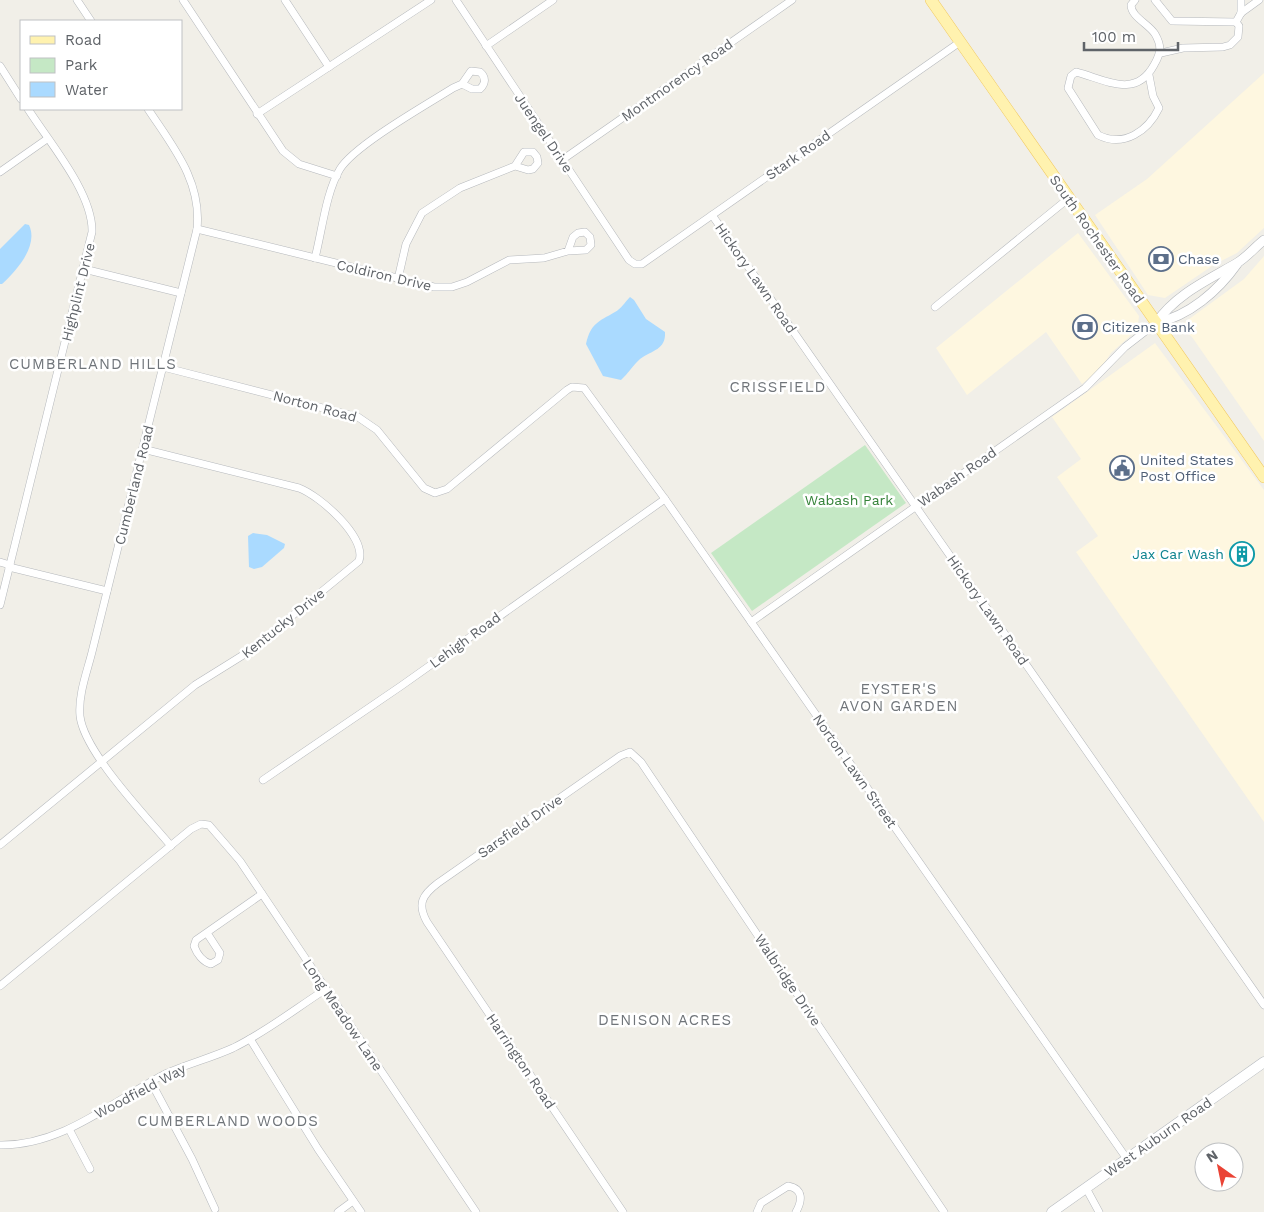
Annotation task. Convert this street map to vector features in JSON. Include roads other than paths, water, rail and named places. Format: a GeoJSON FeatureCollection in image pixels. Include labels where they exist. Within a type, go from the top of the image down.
{"type":"FeatureCollection","features":[{"type":"Feature","properties":{"kind":"main road","name":"South Rochester Road"},"geometry":{"type":"LineString","coordinates":[[931,0],[1264,477]]}},
{"type":"Feature","properties":{"kind":"main road","name":"West Auburn Road"},"geometry":{"type":"LineString","coordinates":[[1052,1212],[1264,1062]]}},
{"type":"Feature","properties":{"kind":"street"},"geometry":{"type":"LineString","coordinates":[[77,0],[90,20]]}},
{"type":"Feature","properties":{"kind":"street"},"geometry":{"type":"LineString","coordinates":[[183,0],[278,146],[294,161],[308,168],[337,176]]}},
{"type":"Feature","properties":{"kind":"street"},"geometry":{"type":"LineString","coordinates":[[285,0],[328,67]]}},
{"type":"Feature","properties":{"kind":"street"},"geometry":{"type":"LineString","coordinates":[[257,114],[431,0]]}},
{"type":"Feature","properties":{"kind":"street","name":"Juengel Drive"},"geometry":{"type":"LineString","coordinates":[[456,0],[629,260],[635,264]]}},
{"type":"Feature","properties":{"kind":"street"},"geometry":{"type":"LineString","coordinates":[[486,46],[553,0]]}},
{"type":"Feature","properties":{"kind":"street","name":"Montmorency Road"},"geometry":{"type":"LineString","coordinates":[[562,160],[792,0]]}},
{"type":"Feature","properties":{"kind":"street"},"geometry":{"type":"LineString","coordinates":[[1135,0],[1131,5],[1132,11],[1155,34],[1161,54]]}},
{"type":"Feature","properties":{"kind":"street"},"geometry":{"type":"LineString","coordinates":[[1155,0],[1172,21],[1236,22]]}},
{"type":"Feature","properties":{"kind":"street"},"geometry":{"type":"LineString","coordinates":[[1241,0],[1242,13]]}},
{"type":"Feature","properties":{"kind":"street"},"geometry":{"type":"LineString","coordinates":[[1236,22],[1242,13],[1259,0]]}},
{"type":"Feature","properties":{"kind":"street"},"geometry":{"type":"LineString","coordinates":[[1149,75],[1153,96],[1159,108],[1139,133],[1126,139],[1098,135],[1067,85],[1071,76],[1076,72],[1116,85],[1128,84],[1149,75],[1161,54],[1183,48],[1226,46],[1238,37],[1239,26],[1236,22]]}},
{"type":"Feature","properties":{"kind":"street","name":"Stark Road"},"geometry":{"type":"LineString","coordinates":[[635,264],[642,264],[960,42]]}},
{"type":"Feature","properties":{"kind":"street"},"geometry":{"type":"LineString","coordinates":[[0,67],[20,97]]}},
{"type":"Feature","properties":{"kind":"street"},"geometry":{"type":"LineString","coordinates":[[315,258],[337,176],[344,163],[359,150],[462,84]]}},
{"type":"Feature","properties":{"kind":"street","name":"Highplint Drive"},"geometry":{"type":"LineString","coordinates":[[0,605],[92,232],[89,205],[29,110]]}},
{"type":"Feature","properties":{"kind":"street","name":"Cumberland Road"},"geometry":{"type":"LineString","coordinates":[[149,110],[185,166],[192,181],[198,204],[197,229],[82,692],[80,709],[85,734],[102,761],[171,846]]}},
{"type":"Feature","properties":{"kind":"street"},"geometry":{"type":"LineString","coordinates":[[0,172],[47,139]]}},
{"type":"Feature","properties":{"kind":"street"},"geometry":{"type":"LineString","coordinates":[[398,279],[406,244],[422,213],[460,188],[515,166]]}},
{"type":"Feature","properties":{"kind":"street"},"geometry":{"type":"LineString","coordinates":[[935,307],[1069,198]]}},
{"type":"Feature","properties":{"kind":"street","name":"Hickory Lawn Road"},"geometry":{"type":"LineString","coordinates":[[712,215],[1264,1005]]}},
{"type":"Feature","properties":{"kind":"street","name":"Coldiron Drive"},"geometry":{"type":"LineString","coordinates":[[197,229],[434,287],[452,287],[467,282],[509,260],[549,257],[568,251]]}},
{"type":"Feature","properties":{"kind":"street"},"geometry":{"type":"LineString","coordinates":[[1156,323],[1175,319],[1222,285],[1239,262],[1264,240]]}},
{"type":"Feature","properties":{"kind":"street"},"geometry":{"type":"LineString","coordinates":[[1156,323],[1167,308],[1212,276],[1239,262]]}},
{"type":"Feature","properties":{"kind":"street"},"geometry":{"type":"LineString","coordinates":[[84,269],[181,293]]}},
{"type":"Feature","properties":{"kind":"street","name":"Wabash Road"},"geometry":{"type":"LineString","coordinates":[[751,622],[1092,382],[1125,347],[1156,323]]}},
{"type":"Feature","properties":{"kind":"street","name":"Norton Road"},"geometry":{"type":"LineString","coordinates":[[164,367],[358,416],[377,430],[424,488],[435,493],[447,490],[567,390],[579,387]]}},
{"type":"Feature","properties":{"kind":"street","name":"Norton Lawn Street"},"geometry":{"type":"LineString","coordinates":[[579,387],[588,391],[664,498],[1127,1159]]}},
{"type":"Feature","properties":{"kind":"street","name":"Kentucky Drive"},"geometry":{"type":"LineString","coordinates":[[0,844],[206,676],[256,646],[355,566],[361,553],[358,543],[329,507],[306,490],[143,450]]}},
{"type":"Feature","properties":{"kind":"street","name":"Lehigh Road"},"geometry":{"type":"LineString","coordinates":[[263,780],[411,679],[664,498]]}},
{"type":"Feature","properties":{"kind":"street"},"geometry":{"type":"LineString","coordinates":[[0,562],[107,591]]}},
{"type":"Feature","properties":{"kind":"street","name":"Sarsfield Drive"},"geometry":{"type":"LineString","coordinates":[[421,908],[422,898],[438,883],[620,756],[630,752]]}},
{"type":"Feature","properties":{"kind":"street","name":"Walbridge Drive"},"geometry":{"type":"LineString","coordinates":[[630,752],[639,758],[944,1212]]}},
{"type":"Feature","properties":{"kind":"street","name":"Long Meadow Lane"},"geometry":{"type":"LineString","coordinates":[[171,846],[197,826],[206,824],[212,827],[232,850],[476,1212]]}},
{"type":"Feature","properties":{"kind":"street"},"geometry":{"type":"LineString","coordinates":[[0,986],[171,846]]}},
{"type":"Feature","properties":{"kind":"street"},"geometry":{"type":"LineString","coordinates":[[207,933],[262,894]]}},
{"type":"Feature","properties":{"kind":"street","name":"Harrington Road"},"geometry":{"type":"LineString","coordinates":[[421,908],[432,930],[623,1212]]}},
{"type":"Feature","properties":{"kind":"street","name":"Woodfield Way"},"geometry":{"type":"LineString","coordinates":[[0,1145],[32,1142],[69,1129],[151,1082],[250,1039],[326,989]]}},
{"type":"Feature","properties":{"kind":"street"},"geometry":{"type":"LineString","coordinates":[[250,1039],[318,1149],[361,1212]]}},
{"type":"Feature","properties":{"kind":"street"},"geometry":{"type":"LineString","coordinates":[[151,1082],[192,1159],[215,1209]]}},
{"type":"Feature","properties":{"kind":"street"},"geometry":{"type":"LineString","coordinates":[[69,1129],[90,1169]]}},
{"type":"Feature","properties":{"kind":"street"},"geometry":{"type":"LineString","coordinates":[[758,1212],[761,1203],[788,1186],[796,1188],[801,1195],[801,1202],[796,1212]]}},
{"type":"Feature","properties":{"kind":"street"},"geometry":{"type":"LineString","coordinates":[[1086,1188],[1099,1212]]}},
{"type":"Feature","properties":{"kind":"street"},"geometry":{"type":"LineString","coordinates":[[338,1212],[353,1201]]}},
{"type":"Feature","properties":{"kind":"water"},"geometry":{"type":"Polygon","coordinates":[[[25,224],[29,225],[31,233],[29,249],[14,272],[0,284],[0,249],[25,224]]]}},
{"type":"Feature","properties":{"kind":"water"},"geometry":{"type":"Polygon","coordinates":[[[630,297],[646,319],[665,332],[665,338],[661,346],[640,359],[621,380],[603,376],[586,344],[588,337],[596,324],[617,311],[630,297]]]}},
{"type":"Feature","properties":{"kind":"water"},"geometry":{"type":"Polygon","coordinates":[[[253,533],[267,535],[285,544],[284,548],[262,567],[254,569],[249,567],[248,536],[253,533]]]}},
{"type":"Feature","properties":{"kind":"place","name":"Chase"},"geometry":{"type":"Point","coordinates":[1161,259]}},
{"type":"Feature","properties":{"kind":"place","name":"Citizens Bank"},"geometry":{"type":"Point","coordinates":[1085,327]}},
{"type":"Feature","properties":{"kind":"place","name":"United States Post Office"},"geometry":{"type":"Point","coordinates":[1122,468]}},
{"type":"Feature","properties":{"kind":"place","name":"Jax Car Wash"},"geometry":{"type":"Point","coordinates":[1242,554]}},
{"type":"Feature","properties":{"kind":"district","name":"CUMBERLAND HILLS"},"geometry":{"type":"Point","coordinates":[93,364]}},
{"type":"Feature","properties":{"kind":"district","name":"CRISSFIELD"},"geometry":{"type":"Point","coordinates":[778,387]}},
{"type":"Feature","properties":{"kind":"district","name":"EYSTER'S AVON GARDEN"},"geometry":{"type":"Point","coordinates":[899,698]}},
{"type":"Feature","properties":{"kind":"district","name":"DENISON ACRES"},"geometry":{"type":"Point","coordinates":[665,1020]}},
{"type":"Feature","properties":{"kind":"district","name":"CUMBERLAND WOODS"},"geometry":{"type":"Point","coordinates":[228,1121]}},
{"type":"Feature","properties":{"kind":"park label","name":"Wabash Park"},"geometry":{"type":"Point","coordinates":[849,500]}}]}
